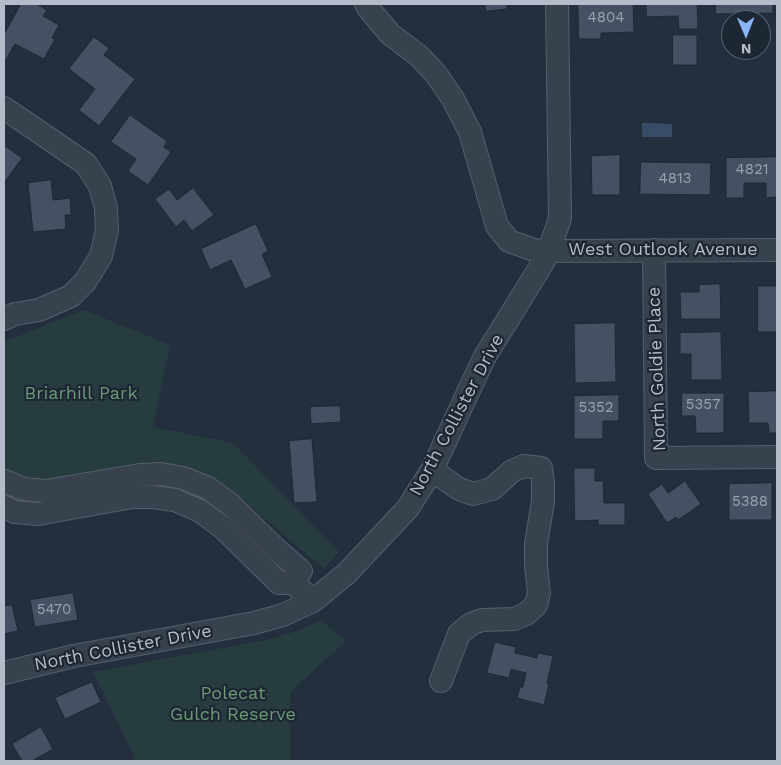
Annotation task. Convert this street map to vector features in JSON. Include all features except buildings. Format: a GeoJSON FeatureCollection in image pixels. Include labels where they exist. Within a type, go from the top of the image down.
{"type":"FeatureCollection","features":[{"type":"Feature","properties":{"kind":"street","name":"West Outlook Avenue"},"geometry":{"type":"LineString","coordinates":[[366,4],[390,34],[419,56],[436,74],[453,98],[470,132],[497,226],[509,241],[534,250],[549,251],[777,250]]}},
{"type":"Feature","properties":{"kind":"street","name":"North Collister Drive"},"geometry":{"type":"LineString","coordinates":[[4,673],[74,656],[254,623],[283,615],[313,601],[347,573],[408,508],[432,470],[484,358],[549,251],[560,218],[557,4]]}},
{"type":"Feature","properties":{"kind":"street"},"geometry":{"type":"LineString","coordinates":[[4,108],[86,164],[100,186],[106,208],[107,230],[101,256],[85,282],[71,296],[39,310],[15,314],[4,319]]}},
{"type":"Feature","properties":{"kind":"street","name":"North Goldie Place"},"geometry":{"type":"LineString","coordinates":[[654,250],[656,458],[777,457]]}},
{"type":"Feature","properties":{"kind":"street"},"geometry":{"type":"LineString","coordinates":[[432,470],[459,489],[474,494],[492,489],[512,471],[524,466],[541,468],[543,482],[543,501],[536,544],[539,593],[536,605],[526,614],[514,618],[482,620],[471,624],[459,634],[441,681]]}},
{"type":"Feature","properties":{"kind":"street"},"geometry":{"type":"LineString","coordinates":[[4,481],[24,489],[46,491],[140,475],[161,474],[183,478],[208,488],[230,504],[276,550],[301,571],[293,583]]}},
{"type":"Feature","properties":{"kind":"street"},"geometry":{"type":"LineString","coordinates":[[4,507],[15,512],[38,514],[132,498],[153,497],[175,500],[200,511],[222,527],[279,583],[293,583],[313,601]]}},
{"type":"Feature","properties":{"kind":"green space","name":"Briarhill Park"},"geometry":{"type":"Polygon","coordinates":[[[84,310],[170,345],[153,427],[233,443],[339,552],[324,569],[235,493],[190,472],[60,482],[24,482],[4,469],[4,342],[84,310]]]}},
{"type":"Feature","properties":{"kind":"green space","name":"Polecat Gulch Reserve"},"geometry":{"type":"Polygon","coordinates":[[[321,620],[346,641],[290,692],[290,761],[131,761],[135,758],[93,672],[271,639],[303,629],[321,620]]]}},
{"type":"Feature","properties":{"kind":"water"},"geometry":{"type":"Polygon","coordinates":[[[642,123],[672,124],[672,137],[642,137],[642,123]]]}}]}
